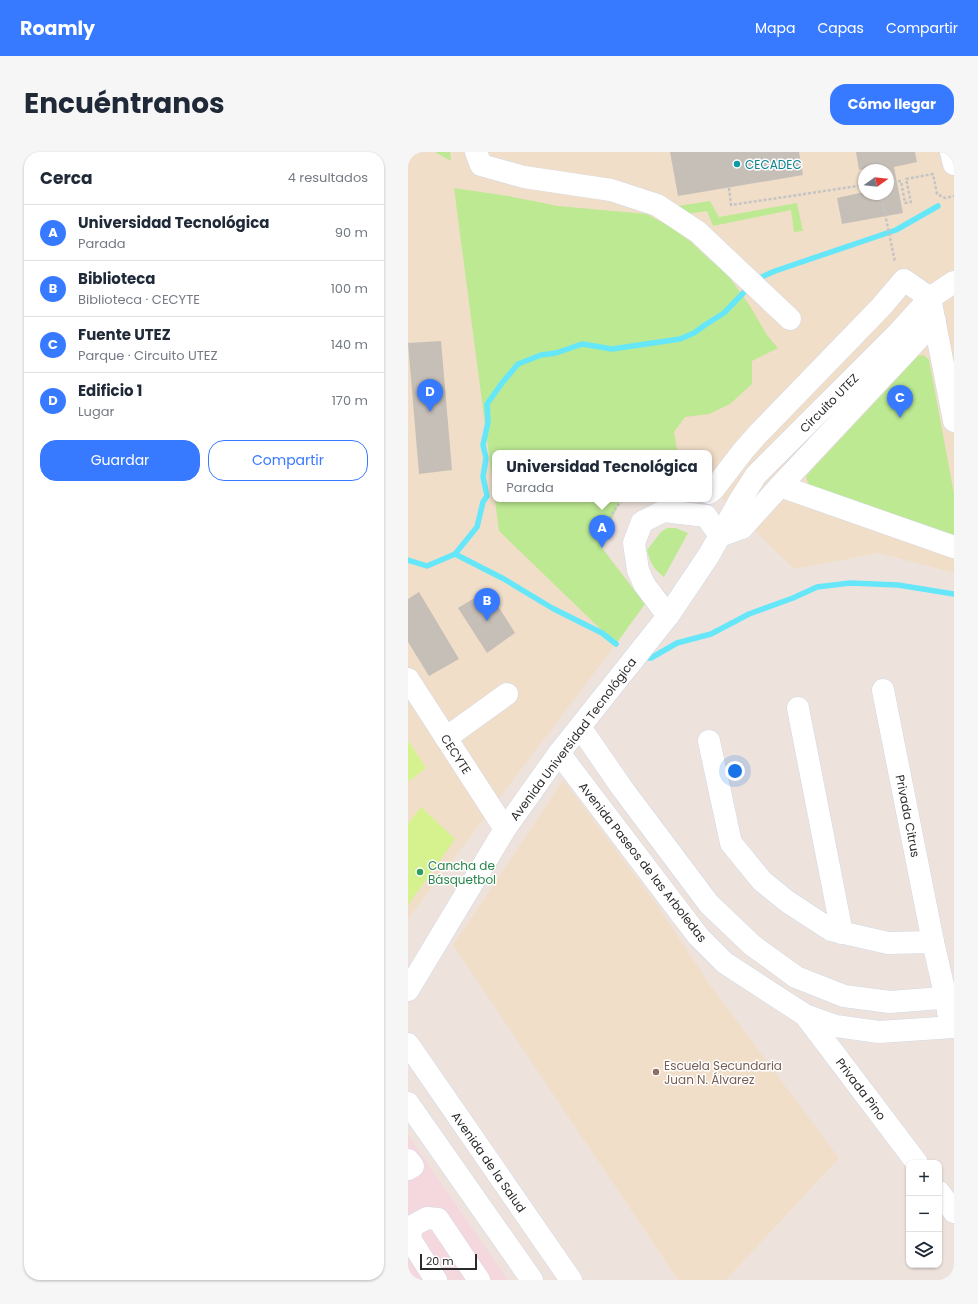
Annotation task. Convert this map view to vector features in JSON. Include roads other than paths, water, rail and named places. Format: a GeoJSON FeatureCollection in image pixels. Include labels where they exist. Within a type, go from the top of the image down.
{"type":"FeatureCollection","features":[{"type":"Feature","properties":{"kind":"street"},"geometry":{"type":"LineString","coordinates":[[476,152],[481,165],[524,177],[611,190],[657,205],[698,232],[790,319]]}},
{"type":"Feature","properties":{"kind":"street"},"geometry":{"type":"LineString","coordinates":[[951,152],[954,164]]}},
{"type":"Feature","properties":{"kind":"street"},"geometry":{"type":"LineString","coordinates":[[712,491],[757,435],[881,307],[904,280],[930,298],[935,322],[949,367],[954,421]]}},
{"type":"Feature","properties":{"kind":"street","name":"Circuito UTEZ"},"geometry":{"type":"LineString","coordinates":[[720,536],[740,500],[756,476],[899,332],[930,298],[954,282]]}},
{"type":"Feature","properties":{"kind":"street"},"geometry":{"type":"LineString","coordinates":[[668,616],[644,584],[638,570],[634,543],[642,522],[664,510],[706,516],[720,536],[742,528],[935,322]]}},
{"type":"Feature","properties":{"kind":"street"},"geometry":{"type":"LineString","coordinates":[[780,486],[954,547]]}},
{"type":"Feature","properties":{"kind":"street"},"geometry":{"type":"LineString","coordinates":[[682,512],[696,502]]}},
{"type":"Feature","properties":{"kind":"street","name":"Avenida Universidad Tecnológica"},"geometry":{"type":"LineString","coordinates":[[408,990],[505,829],[559,754],[668,616],[720,536]]}},
{"type":"Feature","properties":{"kind":"street","name":"CECYTE"},"geometry":{"type":"LineString","coordinates":[[408,679],[505,829]]}},
{"type":"Feature","properties":{"kind":"street","name":"Privada Citrus"},"geometry":{"type":"LineString","coordinates":[[883,690],[933,942],[950,998],[952,1028]]}},
{"type":"Feature","properties":{"kind":"street"},"geometry":{"type":"LineString","coordinates":[[446,738],[507,694]]}},
{"type":"Feature","properties":{"kind":"street"},"geometry":{"type":"LineString","coordinates":[[798,708],[842,933]]}},
{"type":"Feature","properties":{"kind":"street"},"geometry":{"type":"LineString","coordinates":[[580,727],[622,788],[709,904],[752,945],[796,977],[844,996],[890,1002],[950,998]]}},
{"type":"Feature","properties":{"kind":"street"},"geometry":{"type":"LineString","coordinates":[[709,741],[731,843],[762,881],[788,902],[831,930],[888,943],[933,942]]}},
{"type":"Feature","properties":{"kind":"street","name":"Avenida Paseos de las Arboledas"},"geometry":{"type":"LineString","coordinates":[[559,754],[698,936],[725,963],[805,1015],[836,1026],[879,1032],[952,1028]]}},
{"type":"Feature","properties":{"kind":"street","name":"Privada Pino"},"geometry":{"type":"LineString","coordinates":[[805,1015],[915,1160]]}},
{"type":"Feature","properties":{"kind":"street","name":"Avenida de la Salud"},"geometry":{"type":"LineString","coordinates":[[408,1044],[571,1280]]}},
{"type":"Feature","properties":{"kind":"street"},"geometry":{"type":"LineString","coordinates":[[408,1103],[532,1280]]}},
{"type":"Feature","properties":{"kind":"street"},"geometry":{"type":"LineString","coordinates":[[408,1160],[413,1166],[408,1169]]}},
{"type":"Feature","properties":{"kind":"street"},"geometry":{"type":"LineString","coordinates":[[942,1196],[954,1212]]}},
{"type":"Feature","properties":{"kind":"street"},"geometry":{"type":"LineString","coordinates":[[436,1280],[410,1239],[412,1226],[426,1218],[438,1219],[479,1280]]}},
{"type":"Feature","properties":{"kind":"waterway"},"geometry":{"type":"LineString","coordinates":[[755,280],[775,271],[896,230],[938,206]]}},
{"type":"Feature","properties":{"kind":"waterway"},"geometry":{"type":"LineString","coordinates":[[455,554],[477,527],[483,502],[487,496],[483,477],[486,458],[483,445],[488,422],[487,404],[518,364],[541,355],[556,353],[582,344],[612,349],[680,339],[694,333],[724,313],[749,287]]}},
{"type":"Feature","properties":{"kind":"waterway"},"geometry":{"type":"LineString","coordinates":[[408,560],[427,566],[455,554],[504,579],[552,608],[602,633],[616,644]]}},
{"type":"Feature","properties":{"kind":"waterway"},"geometry":{"type":"LineString","coordinates":[[649,658],[677,643],[711,634],[749,614],[793,598],[817,587],[850,583],[898,585],[954,594]]}},
{"type":"Feature","properties":{"kind":"place","name":"CECADEC"},"geometry":{"type":"Point","coordinates":[737,164]}},
{"type":"Feature","properties":{"kind":"place","name":"Edificio 1"},"geometry":{"type":"Point","coordinates":[430,412]}},
{"type":"Feature","properties":{"kind":"place","name":"Fuente UTEZ"},"geometry":{"type":"Point","coordinates":[900,418]}},
{"type":"Feature","properties":{"kind":"place","name":"Universidad Tecnológica"},"geometry":{"type":"Point","coordinates":[602,548]}},
{"type":"Feature","properties":{"kind":"place","name":"Biblioteca"},"geometry":{"type":"Point","coordinates":[487,621]}},
{"type":"Feature","properties":{"kind":"place","name":"Cancha de Básquetbol"},"geometry":{"type":"Point","coordinates":[420,872]}},
{"type":"Feature","properties":{"kind":"place","name":"Escuela Secundaria Juan N. Álvarez"},"geometry":{"type":"Point","coordinates":[656,1072]}}]}
